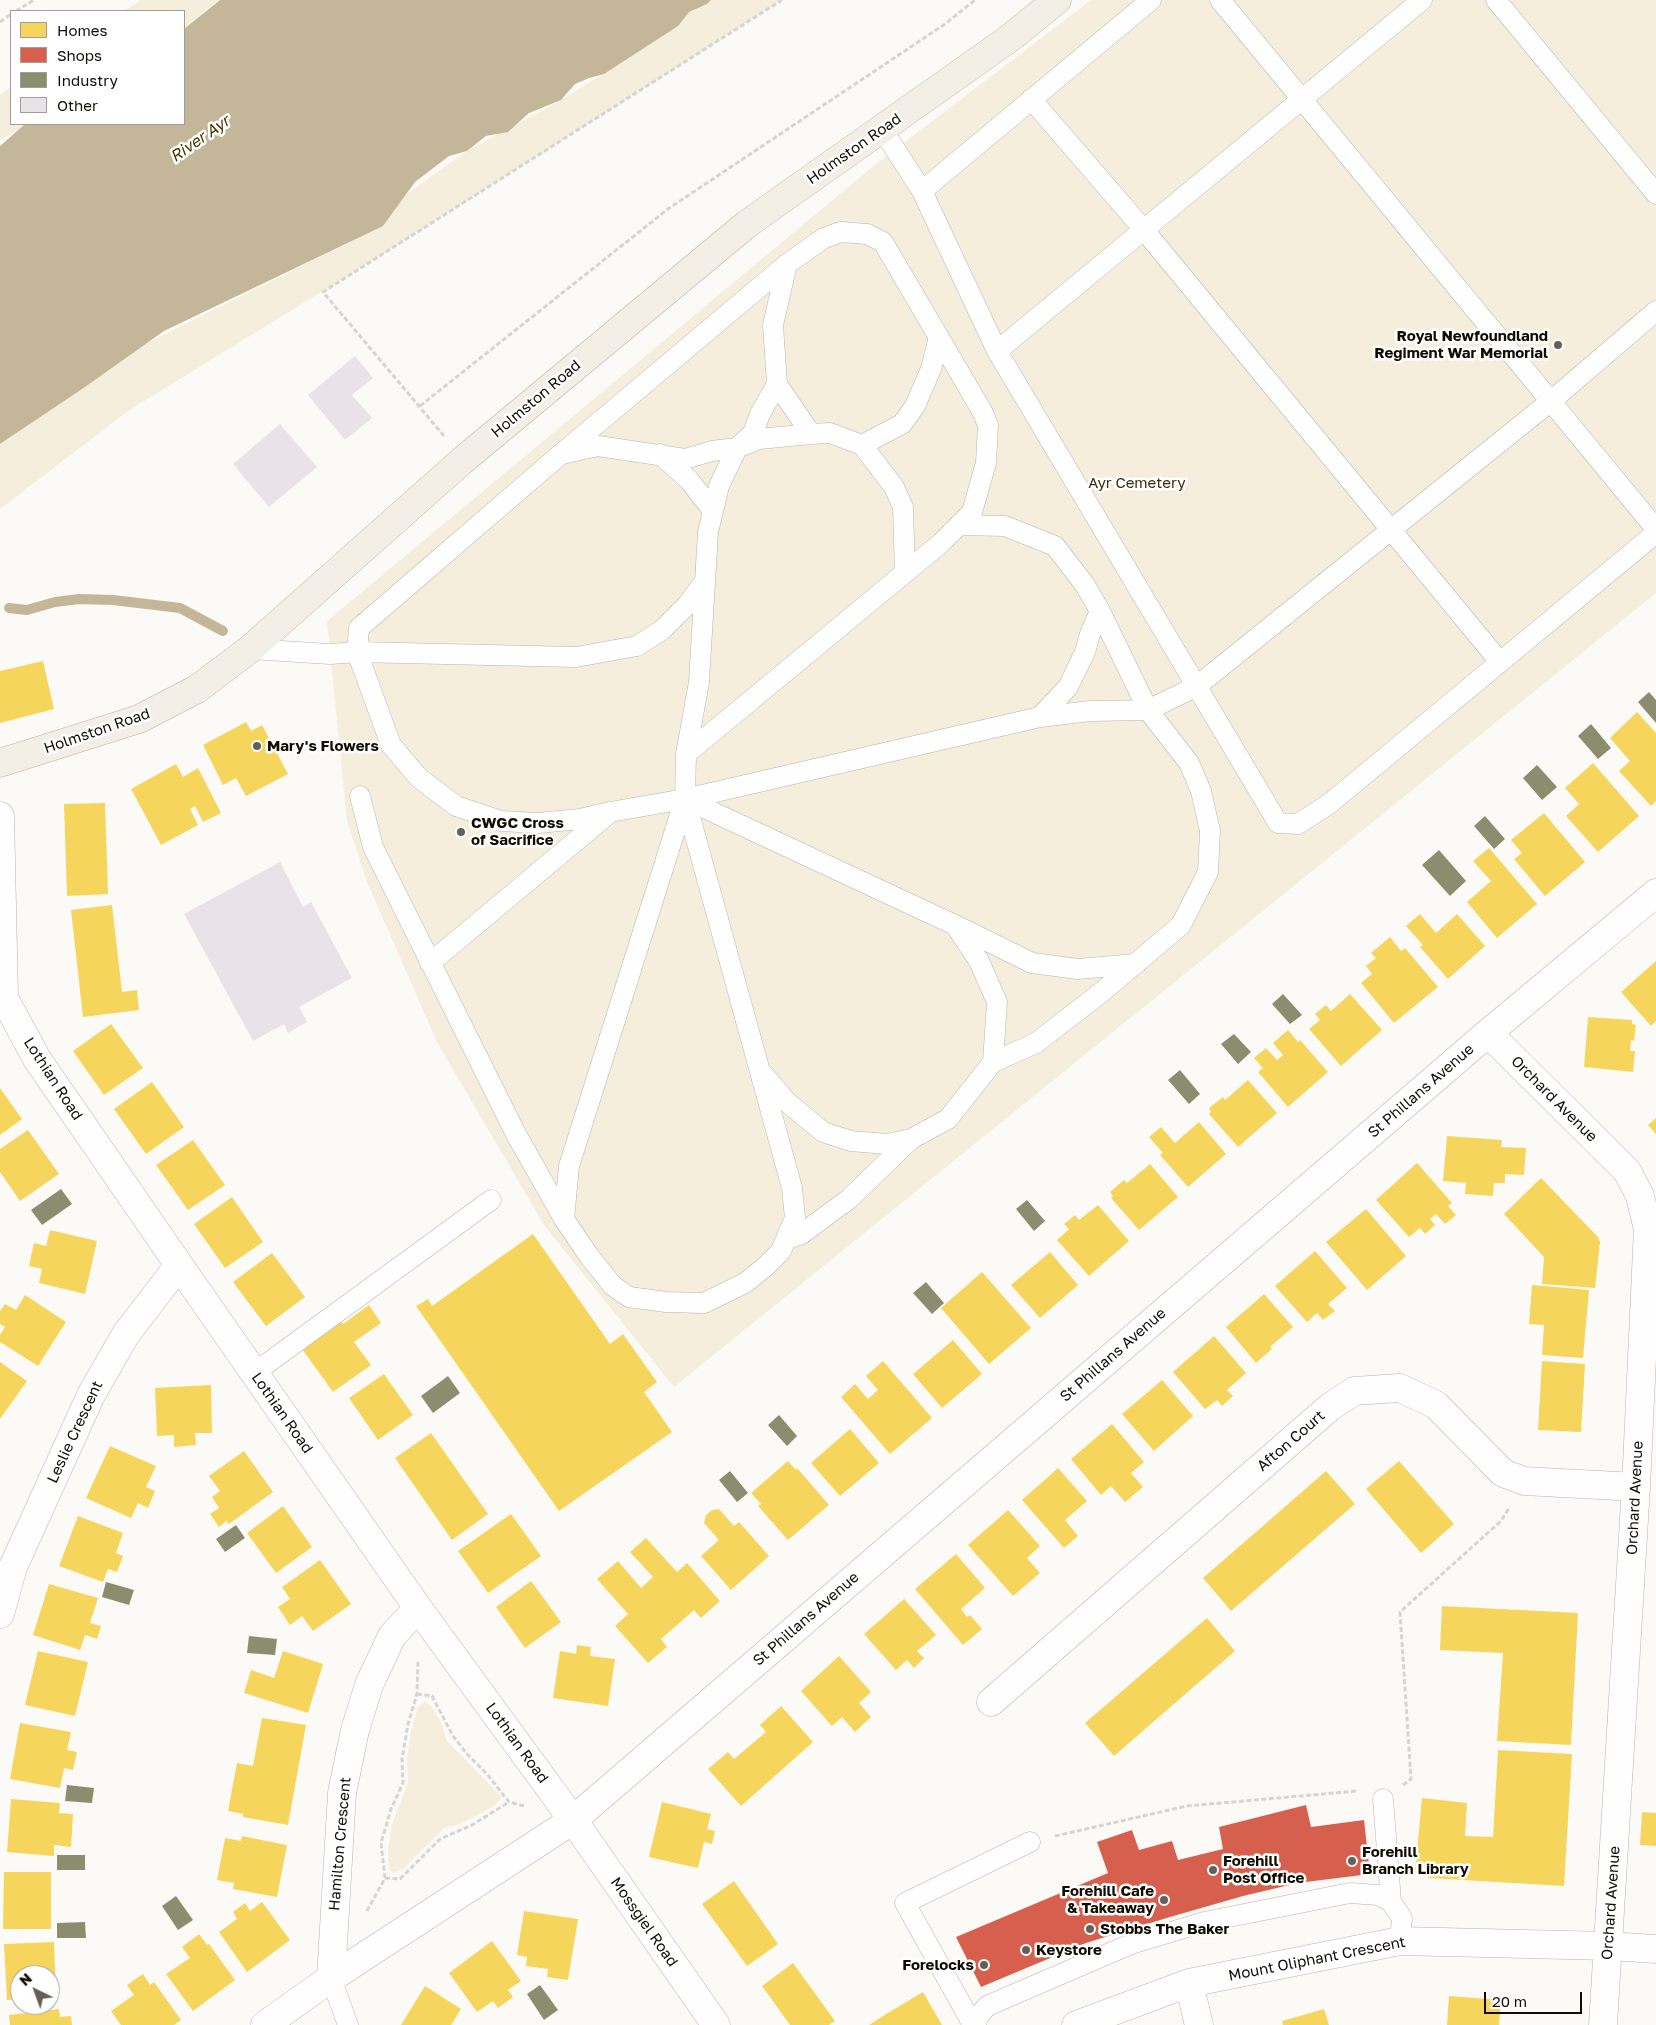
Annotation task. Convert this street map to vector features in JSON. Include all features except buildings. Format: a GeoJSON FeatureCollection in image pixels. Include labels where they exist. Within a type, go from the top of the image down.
{"type":"FeatureCollection","features":[{"type":"Feature","properties":{"kind":"main road","name":"Holmston Road"},"geometry":{"type":"LineString","coordinates":[[0,763],[139,719],[197,689],[250,649],[463,460],[747,224],[1010,38],[1057,0]]}},
{"type":"Feature","properties":{"kind":"street"},"geometry":{"type":"LineString","coordinates":[[0,816],[2,998]]}},
{"type":"Feature","properties":{"kind":"street","name":"St Phillans Avenue"},"geometry":{"type":"LineString","coordinates":[[265,2025],[331,1978],[573,1820],[1488,1034],[1656,893]]}},
{"type":"Feature","properties":{"kind":"street","name":"Lothian Road"},"geometry":{"type":"LineString","coordinates":[[2,998],[37,1059],[254,1373],[418,1608],[573,1820]]}},
{"type":"Feature","properties":{"kind":"street","name":"Orchard Avenue"},"geometry":{"type":"LineString","coordinates":[[1488,1034],[1627,1171],[1640,1196],[1648,1229],[1636,1487],[1603,2025]]}},
{"type":"Feature","properties":{"kind":"street","name":"Leslie Crescent"},"geometry":{"type":"LineString","coordinates":[[0,1614],[7,1568],[91,1395],[126,1334],[179,1265]]}},
{"type":"Feature","properties":{"kind":"street","name":"Afton Court"},"geometry":{"type":"LineString","coordinates":[[991,1702],[1330,1407],[1354,1391],[1400,1388],[1436,1405],[1503,1473],[1524,1481],[1636,1487]]}},
{"type":"Feature","properties":{"kind":"street","name":"Hamilton Crescent"},"geometry":{"type":"LineString","coordinates":[[331,1978],[342,1793],[355,1730],[369,1686],[392,1636],[418,1608]]}},
{"type":"Feature","properties":{"kind":"street","name":"Mossgiel Road"},"geometry":{"type":"LineString","coordinates":[[573,1820],[716,2025]]}},
{"type":"Feature","properties":{"kind":"street","name":"Mount Oliphant Crescent"},"geometry":{"type":"LineString","coordinates":[[1076,2025],[1189,1983],[1400,1941],[1609,1946],[1656,1949]]}},
{"type":"Feature","properties":{"kind":"street"},"geometry":{"type":"LineString","coordinates":[[1189,1983],[1199,2025]]}},
{"type":"Feature","properties":{"kind":"lane"},"geometry":{"type":"LineString","coordinates":[[922,191],[1151,0]]}},
{"type":"Feature","properties":{"kind":"lane"},"geometry":{"type":"LineString","coordinates":[[1220,0],[1303,98],[1656,529]]}},
{"type":"Feature","properties":{"kind":"lane"},"geometry":{"type":"LineString","coordinates":[[997,351],[1422,0]]}},
{"type":"Feature","properties":{"kind":"lane"},"geometry":{"type":"LineString","coordinates":[[1496,0],[1656,194]]}},
{"type":"Feature","properties":{"kind":"lane"},"geometry":{"type":"LineString","coordinates":[[1031,99],[1144,230],[1500,662]]}},
{"type":"Feature","properties":{"kind":"lane"},"geometry":{"type":"LineString","coordinates":[[882,129],[922,191],[997,351],[1278,823],[1298,824],[1328,804],[1656,533]]}},
{"type":"Feature","properties":{"kind":"lane"},"geometry":{"type":"LineString","coordinates":[[686,754],[941,543],[972,512],[984,471],[988,425],[940,337],[883,242],[867,234],[841,232],[824,238],[787,264],[561,454],[359,628],[357,652],[391,745],[419,778],[456,806],[501,821],[538,823],[580,819],[685,799],[1040,717],[1090,711],[1148,710],[1197,686],[1551,401],[1656,311]]}},
{"type":"Feature","properties":{"kind":"lane"},"geometry":{"type":"LineString","coordinates":[[787,264],[773,325],[777,384],[810,434]]}},
{"type":"Feature","properties":{"kind":"lane"},"geometry":{"type":"LineString","coordinates":[[862,445],[902,424],[915,406],[931,370],[940,337]]}},
{"type":"Feature","properties":{"kind":"lane"},"geometry":{"type":"LineString","coordinates":[[564,1219],[569,1166],[685,799],[686,754],[699,682],[708,532],[719,486],[737,448],[753,433],[760,414],[777,384]]}},
{"type":"Feature","properties":{"kind":"lane"},"geometry":{"type":"LineString","coordinates":[[561,454],[598,446],[685,459],[712,451],[737,448],[759,438],[810,434],[830,434],[862,445],[894,487],[903,507],[905,573]]}},
{"type":"Feature","properties":{"kind":"lane"},"geometry":{"type":"LineString","coordinates":[[660,454],[689,480],[713,511]]}},
{"type":"Feature","properties":{"kind":"lane"},"geometry":{"type":"LineString","coordinates":[[786,1239],[800,1235],[849,1199],[911,1139],[948,1119],[993,1062],[1036,1043],[1136,964],[1181,925],[1208,872],[1210,831],[1201,791],[1189,763],[1148,710],[1100,611],[1085,585],[1055,546],[1005,526],[959,525]]}},
{"type":"Feature","properties":{"kind":"lane"},"geometry":{"type":"LineString","coordinates":[[250,649],[330,654],[357,652],[576,657],[637,646],[662,630],[688,605],[705,581]]}},
{"type":"Feature","properties":{"kind":"lane"},"geometry":{"type":"LineString","coordinates":[[1040,717],[1068,688],[1085,652],[1100,611]]}},
{"type":"Feature","properties":{"kind":"lane"},"geometry":{"type":"LineString","coordinates":[[360,796],[373,846],[430,963],[517,1136],[564,1219],[589,1256],[613,1286],[629,1297],[666,1302],[704,1303],[745,1283],[781,1251],[795,1218],[792,1188],[685,799]]}},
{"type":"Feature","properties":{"kind":"lane"},"geometry":{"type":"LineString","coordinates":[[685,799],[1032,963],[1078,970],[1136,964]]}},
{"type":"Feature","properties":{"kind":"lane"},"geometry":{"type":"LineString","coordinates":[[430,963],[610,812]]}},
{"type":"Feature","properties":{"kind":"lane"},"geometry":{"type":"LineString","coordinates":[[955,925],[980,962],[997,1002],[993,1062]]}},
{"type":"Feature","properties":{"kind":"lane"},"geometry":{"type":"LineString","coordinates":[[760,1069],[787,1102],[823,1132],[851,1141],[886,1144],[911,1139]]}},
{"type":"Feature","properties":{"kind":"lane"},"geometry":{"type":"LineString","coordinates":[[254,1373],[491,1200]]}},
{"type":"Feature","properties":{"kind":"lane"},"geometry":{"type":"LineString","coordinates":[[1383,1799],[1391,1902]]}},
{"type":"Feature","properties":{"kind":"lane"},"geometry":{"type":"LineString","coordinates":[[974,2025],[905,1903],[1030,1842]]}},
{"type":"Feature","properties":{"kind":"lane"},"geometry":{"type":"LineString","coordinates":[[974,2025],[987,2006],[1131,1944],[1204,1922],[1350,1893],[1378,1894],[1391,1902],[1402,1918],[1400,1941]]}},
{"type":"Feature","properties":{"kind":"lane"},"geometry":{"type":"LineString","coordinates":[[331,1978],[348,2025]]}},
{"type":"Feature","properties":{"kind":"path"},"geometry":{"type":"LineString","coordinates":[[17,10],[32,0]]}},
{"type":"Feature","properties":{"kind":"path"},"geometry":{"type":"LineString","coordinates":[[463,460],[420,406],[323,292],[782,0]]}},
{"type":"Feature","properties":{"kind":"path"},"geometry":{"type":"LineString","coordinates":[[420,406],[668,209],[945,24],[976,0]]}},
{"type":"Feature","properties":{"kind":"path"},"geometry":{"type":"LineString","coordinates":[[1030,1842],[1186,1806],[1358,1791],[1383,1799],[1411,1779],[1400,1612],[1501,1521],[1524,1481]]}},
{"type":"Feature","properties":{"kind":"path"},"geometry":{"type":"LineString","coordinates":[[362,1920],[385,1878],[381,1843],[391,1809],[403,1783],[402,1759],[408,1724],[418,1694],[418,1656]]}},
{"type":"Feature","properties":{"kind":"path"},"geometry":{"type":"LineString","coordinates":[[385,1878],[400,1879],[440,1839],[472,1825],[509,1802],[502,1791],[453,1736],[432,1696],[418,1694]]}},
{"type":"Feature","properties":{"kind":"green space"},"geometry":{"type":"Polygon","coordinates":[[[141,0],[218,0],[185,28],[185,10],[126,10],[141,0]]]}},
{"type":"Feature","properties":{"kind":"green space"},"geometry":{"type":"Polygon","coordinates":[[[705,0],[781,0],[373,260],[128,411],[0,509],[0,444],[145,344],[364,235],[408,193],[467,151],[561,100],[625,60],[705,0]]]}},
{"type":"Feature","properties":{"kind":"green space","name":"Ayr Cemetery"},"geometry":{"type":"Polygon","coordinates":[[[1091,0],[1656,0],[1656,593],[674,1387],[544,1225],[437,1042],[367,882],[347,821],[327,621],[876,164],[1091,0]]]}},
{"type":"Feature","properties":{"kind":"green space"},"geometry":{"type":"Polygon","coordinates":[[[10,88],[10,125],[24,125],[0,141],[0,95],[10,88]]]}},
{"type":"Feature","properties":{"kind":"green space"},"geometry":{"type":"Polygon","coordinates":[[[425,1701],[432,1707],[440,1720],[447,1741],[502,1797],[494,1806],[460,1824],[444,1828],[402,1870],[392,1873],[389,1869],[388,1849],[392,1824],[408,1782],[407,1760],[410,1735],[418,1707],[425,1701]]]}},
{"type":"Feature","properties":{"kind":"water","name":"River Ayr"},"geometry":{"type":"Polygon","coordinates":[[[220,0],[711,0],[707,4],[689,12],[678,26],[604,74],[575,84],[561,100],[529,113],[508,132],[486,136],[467,151],[449,156],[415,182],[383,226],[164,331],[0,444],[0,146],[24,125],[185,125],[185,28],[220,0]]]}},
{"type":"Feature","properties":{"kind":"waterway"},"geometry":{"type":"LineString","coordinates":[[9,608],[27,610],[55,602],[79,599],[113,600],[180,608],[223,631]]}},
{"type":"Feature","properties":{"kind":"place","name":"Royal Newfoundland Regiment War Memorial"},"geometry":{"type":"Point","coordinates":[1558,345]}},
{"type":"Feature","properties":{"kind":"place","name":"Mary's Flowers"},"geometry":{"type":"Point","coordinates":[257,746]}},
{"type":"Feature","properties":{"kind":"place","name":"CWGC Cross of Sacrifice"},"geometry":{"type":"Point","coordinates":[461,832]}},
{"type":"Feature","properties":{"kind":"place","name":"Forehill Branch Library"},"geometry":{"type":"Point","coordinates":[1352,1861]}},
{"type":"Feature","properties":{"kind":"place","name":"Forehill Post Office"},"geometry":{"type":"Point","coordinates":[1213,1870]}},
{"type":"Feature","properties":{"kind":"place","name":"Forehill Cafe & Takeaway"},"geometry":{"type":"Point","coordinates":[1164,1900]}},
{"type":"Feature","properties":{"kind":"place","name":"Stobbs The Baker"},"geometry":{"type":"Point","coordinates":[1090,1929]}},
{"type":"Feature","properties":{"kind":"place","name":"Keystore"},"geometry":{"type":"Point","coordinates":[1026,1950]}},
{"type":"Feature","properties":{"kind":"place","name":"Forelocks"},"geometry":{"type":"Point","coordinates":[984,1965]}}]}
